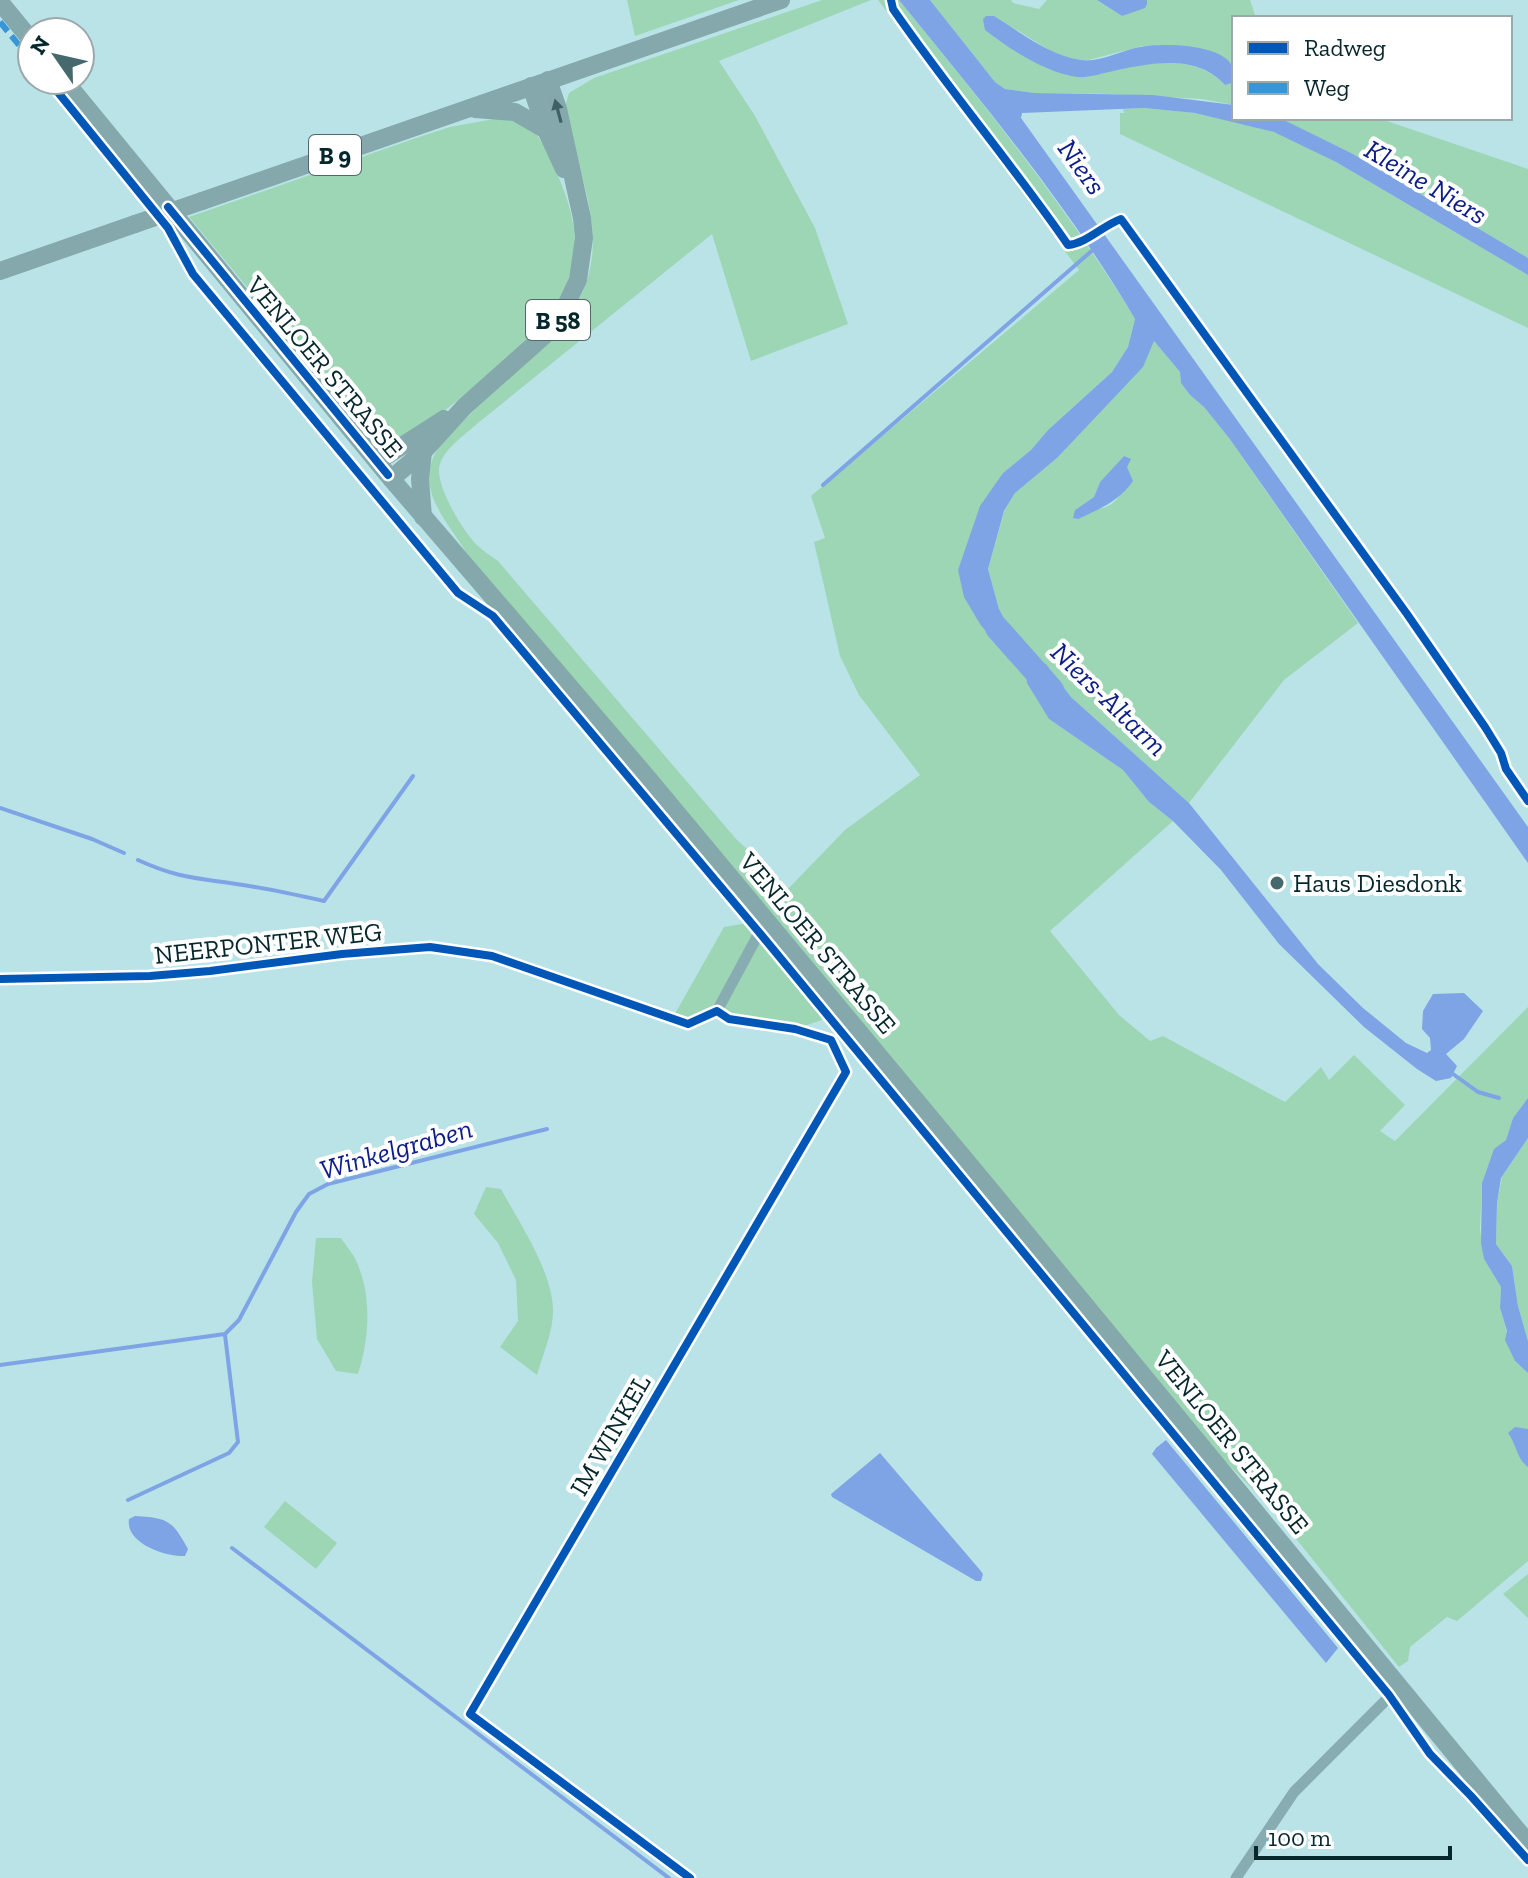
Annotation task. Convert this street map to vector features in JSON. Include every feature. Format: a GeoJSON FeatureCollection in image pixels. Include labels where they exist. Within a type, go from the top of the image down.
{"type":"FeatureCollection","features":[{"type":"Feature","properties":{"kind":"main road","name":"B 9"},"geometry":{"type":"LineString","coordinates":[[0,271],[781,0]]}},
{"type":"Feature","properties":{"kind":"main road"},"geometry":{"type":"LineString","coordinates":[[0,2],[16,22]]}},
{"type":"Feature","properties":{"kind":"main road","name":"B 58"},"geometry":{"type":"LineString","coordinates":[[540,83],[546,130],[578,198]]}},
{"type":"Feature","properties":{"kind":"main road","name":"B 58"},"geometry":{"type":"LineString","coordinates":[[391,479],[423,452],[464,407],[539,342],[560,318],[578,280],[584,238],[578,198],[558,109],[540,83]]}},
{"type":"Feature","properties":{"kind":"main road","name":"VENLOER STRASSE"},"geometry":{"type":"LineString","coordinates":[[77,96],[391,479],[766,920],[1177,1414],[1398,1688],[1528,1843]]}},
{"type":"Feature","properties":{"kind":"main road"},"geometry":{"type":"LineString","coordinates":[[468,108],[515,112],[546,130]]}},
{"type":"Feature","properties":{"kind":"main road","name":"B 58"},"geometry":{"type":"LineString","coordinates":[[377,462],[464,407]]}},
{"type":"Feature","properties":{"kind":"main road"},"geometry":{"type":"LineString","coordinates":[[423,452],[420,479],[423,517]]}},
{"type":"Feature","properties":{"kind":"street"},"geometry":{"type":"LineString","coordinates":[[717,1011],[766,920]]}},
{"type":"Feature","properties":{"kind":"street","name":"NEERPONTER WEG"},"geometry":{"type":"LineString","coordinates":[[0,979],[150,976],[430,947],[492,956],[688,1024],[717,1011]]}},
{"type":"Feature","properties":{"kind":"street","name":"IM WINKEL"},"geometry":{"type":"LineString","coordinates":[[690,1878],[470,1714],[846,1072],[831,1040],[795,1029],[729,1019],[717,1011]]}},
{"type":"Feature","properties":{"kind":"street"},"geometry":{"type":"LineString","coordinates":[[1236,1878],[1294,1792],[1398,1688]]}},
{"type":"Feature","properties":{"kind":"green space"},"geometry":{"type":"Polygon","coordinates":[[[627,0],[739,0],[635,36],[627,0]]]}},
{"type":"Feature","properties":{"kind":"green space"},"geometry":{"type":"Polygon","coordinates":[[[822,0],[871,0],[719,61],[755,116],[815,228],[848,324],[751,361],[712,234],[462,437],[443,458],[439,472],[445,495],[472,540],[498,561],[737,840],[786,891],[845,830],[920,775],[859,695],[840,656],[814,542],[825,538],[811,496],[1079,270],[878,0],[899,0],[1052,196],[1135,319],[1128,347],[1112,372],[1003,473],[958,570],[1010,661],[1021,650],[999,609],[988,569],[1004,512],[1015,493],[1057,458],[1154,341],[1180,372],[1181,383],[1190,395],[1229,438],[1358,623],[1284,680],[1189,803],[1071,697],[1046,664],[1049,719],[1123,770],[1149,802],[1173,821],[1050,931],[1119,1015],[1150,1041],[1163,1036],[1285,1102],[1321,1067],[1329,1080],[1354,1055],[1405,1105],[1380,1131],[1395,1141],[1528,1007],[1528,1098],[1513,1118],[1506,1140],[1495,1149],[1490,1161],[1482,1183],[1480,1229],[1484,1259],[1501,1287],[1500,1308],[1515,1361],[1528,1373],[1528,1561],[1457,1621],[1447,1617],[1410,1647],[1408,1661],[1399,1667],[1273,1510],[1159,1394],[466,552],[440,512],[430,486],[429,472],[442,442],[551,339],[579,301],[588,278],[592,226],[564,110],[569,93],[594,78],[822,0]],[[1124,456],[1100,482],[1094,497],[1075,510],[1106,507],[1127,488],[1124,456]]]}},
{"type":"Feature","properties":{"kind":"green space"},"geometry":{"type":"Polygon","coordinates":[[[930,0],[1011,0],[1039,9],[1047,0],[1097,0],[1122,16],[1147,4],[1147,0],[1250,0],[1255,16],[1232,16],[1232,68],[1142,46],[1085,61],[1057,55],[994,16],[1082,77],[1157,63],[1194,66],[1225,85],[1232,83],[1232,105],[1202,99],[1034,93],[1005,89],[995,82],[930,0]]]}},
{"type":"Feature","properties":{"kind":"green space"},"geometry":{"type":"Polygon","coordinates":[[[1123,109],[1195,113],[1246,123],[1283,135],[1336,162],[1528,275],[1528,328],[1120,134],[1120,113],[1124,113],[1123,109]]]}},
{"type":"Feature","properties":{"kind":"green space"},"geometry":{"type":"Polygon","coordinates":[[[494,119],[516,121],[531,129],[552,162],[574,227],[574,254],[568,283],[545,323],[494,370],[404,438],[390,442],[381,440],[360,423],[189,217],[450,127],[494,119]]]}},
{"type":"Feature","properties":{"kind":"green space"},"geometry":{"type":"Polygon","coordinates":[[[1281,120],[1384,120],[1528,169],[1528,258],[1353,154],[1281,120]]]}},
{"type":"Feature","properties":{"kind":"green space"},"geometry":{"type":"Polygon","coordinates":[[[766,920],[843,1013],[795,1029],[717,1011],[688,1024],[672,1019],[724,927],[766,920]]]}},
{"type":"Feature","properties":{"kind":"green space"},"geometry":{"type":"Polygon","coordinates":[[[1528,1138],[1528,1341],[1518,1306],[1512,1266],[1496,1244],[1497,1203],[1502,1177],[1528,1138]]]}},
{"type":"Feature","properties":{"kind":"green space"},"geometry":{"type":"Polygon","coordinates":[[[486,1187],[501,1189],[547,1278],[553,1308],[552,1325],[537,1375],[500,1347],[518,1321],[516,1280],[498,1243],[474,1214],[486,1187]]]}},
{"type":"Feature","properties":{"kind":"green space"},"geometry":{"type":"Polygon","coordinates":[[[316,1238],[341,1238],[355,1258],[362,1278],[367,1320],[365,1347],[358,1374],[336,1371],[317,1339],[312,1282],[316,1238]]]}},
{"type":"Feature","properties":{"kind":"green space"},"geometry":{"type":"Polygon","coordinates":[[[285,1501],[337,1543],[316,1569],[264,1527],[285,1501]]]}},
{"type":"Feature","properties":{"kind":"green space"},"geometry":{"type":"Polygon","coordinates":[[[1528,1574],[1528,1618],[1503,1594],[1528,1574]]]}},
{"type":"Feature","properties":{"kind":"water"},"geometry":{"type":"Polygon","coordinates":[[[899,0],[930,0],[995,82],[1005,89],[1034,93],[1153,95],[1232,105],[1232,120],[1282,120],[1353,154],[1528,258],[1528,275],[1336,162],[1274,132],[1195,113],[1144,108],[1022,113],[1021,118],[1528,827],[1528,863],[1229,438],[1190,395],[1181,383],[1180,372],[1154,341],[1143,367],[1057,458],[1015,493],[1004,511],[988,569],[999,609],[1021,650],[1010,661],[980,624],[964,597],[958,570],[980,506],[1003,473],[1112,372],[1128,347],[1135,319],[1082,235],[899,0]]]}},
{"type":"Feature","properties":{"kind":"water"},"geometry":{"type":"Polygon","coordinates":[[[1097,0],[1147,0],[1147,4],[1145,8],[1122,16],[1097,0]]]}},
{"type":"Feature","properties":{"kind":"water"},"geometry":{"type":"Polygon","coordinates":[[[994,16],[1046,48],[1081,60],[1095,60],[1151,45],[1201,48],[1228,60],[1232,67],[1232,83],[1225,85],[1200,68],[1170,63],[1086,77],[1066,75],[1029,60],[995,38],[985,30],[983,19],[994,16]]]}},
{"type":"Feature","properties":{"kind":"water"},"geometry":{"type":"Polygon","coordinates":[[[1124,456],[1131,459],[1127,467],[1133,481],[1128,488],[1101,508],[1078,519],[1073,518],[1075,510],[1094,497],[1100,482],[1124,456]]]}},
{"type":"Feature","properties":{"kind":"water"},"geometry":{"type":"Polygon","coordinates":[[[1036,662],[1046,664],[1071,697],[1189,803],[1318,964],[1363,1008],[1406,1043],[1427,1053],[1431,1050],[1430,1038],[1422,1029],[1423,1011],[1433,994],[1464,993],[1483,1011],[1464,1039],[1446,1054],[1457,1066],[1451,1078],[1436,1081],[1364,1027],[1279,944],[1221,870],[1173,821],[1149,802],[1123,770],[1049,719],[1027,683],[1026,671],[1036,662]]]}},
{"type":"Feature","properties":{"kind":"water"},"geometry":{"type":"Polygon","coordinates":[[[1528,1098],[1528,1138],[1501,1178],[1496,1244],[1512,1266],[1518,1306],[1528,1341],[1528,1373],[1515,1361],[1505,1340],[1507,1331],[1500,1308],[1501,1287],[1484,1259],[1481,1243],[1482,1183],[1494,1149],[1506,1140],[1513,1118],[1528,1098]]]}},
{"type":"Feature","properties":{"kind":"water"},"geometry":{"type":"Polygon","coordinates":[[[1515,1427],[1528,1429],[1528,1467],[1521,1460],[1508,1433],[1515,1427]]]}},
{"type":"Feature","properties":{"kind":"water"},"geometry":{"type":"Polygon","coordinates":[[[1166,1440],[1338,1648],[1326,1663],[1152,1454],[1166,1440]]]}},
{"type":"Feature","properties":{"kind":"water"},"geometry":{"type":"Polygon","coordinates":[[[880,1453],[980,1570],[983,1574],[981,1581],[976,1581],[832,1497],[831,1494],[880,1453]]]}},
{"type":"Feature","properties":{"kind":"water"},"geometry":{"type":"Polygon","coordinates":[[[135,1516],[155,1518],[173,1526],[188,1549],[185,1556],[157,1551],[140,1542],[129,1528],[129,1519],[135,1516]]]}},
{"type":"Feature","properties":{"kind":"waterway"},"geometry":{"type":"LineString","coordinates":[[823,485],[1095,248]]}},
{"type":"Feature","properties":{"kind":"waterway","name":"Niers-Altarm"},"geometry":{"type":"LineString","coordinates":[[997,628],[1052,690]]}},
{"type":"Feature","properties":{"kind":"waterway"},"geometry":{"type":"LineString","coordinates":[[138,860],[178,874],[324,901],[413,776]]}},
{"type":"Feature","properties":{"kind":"waterway"},"geometry":{"type":"LineString","coordinates":[[0,808],[124,853]]}},
{"type":"Feature","properties":{"kind":"waterway"},"geometry":{"type":"LineString","coordinates":[[1453,1074],[1478,1092],[1499,1098]]}},
{"type":"Feature","properties":{"kind":"waterway","name":"Winkelgraben"},"geometry":{"type":"LineString","coordinates":[[0,1365],[225,1334],[239,1320],[296,1212],[309,1194],[328,1184],[547,1129]]}},
{"type":"Feature","properties":{"kind":"waterway"},"geometry":{"type":"LineString","coordinates":[[128,1500],[229,1453],[238,1442],[225,1335]]}},
{"type":"Feature","properties":{"kind":"waterway","name":"Winkelgraben"},"geometry":{"type":"LineString","coordinates":[[232,1548],[669,1878]]}},
{"type":"Feature","properties":{"kind":"marked path"},"geometry":{"type":"LineString","coordinates":[[0,22],[16,42]]}},
{"type":"Feature","properties":{"kind":"cycle path"},"geometry":{"type":"LineString","coordinates":[[891,0],[893,9],[914,39],[1068,245],[1082,241],[1121,219],[1407,614],[1485,727],[1501,753],[1506,769],[1528,801]]}},
{"type":"Feature","properties":{"kind":"cycle path"},"geometry":{"type":"LineString","coordinates":[[61,96],[168,228],[193,274],[458,593],[493,616],[758,931],[1389,1695],[1430,1754],[1528,1860]]}},
{"type":"Feature","properties":{"kind":"cycle path"},"geometry":{"type":"LineString","coordinates":[[168,207],[388,475]]}},
{"type":"Feature","properties":{"kind":"cycle path"},"geometry":{"type":"LineString","coordinates":[[0,979],[150,976],[430,947],[492,956],[688,1024],[717,1011],[729,1019],[795,1029],[831,1040],[846,1072],[470,1714],[690,1878]]}},
{"type":"Feature","properties":{"kind":"place","name":"Haus Diesdonk"},"geometry":{"type":"Point","coordinates":[1277,883]}},
{"type":"Feature","properties":{"kind":"water label","name":"Niers"},"geometry":{"type":"Point","coordinates":[1082,167]}},
{"type":"Feature","properties":{"kind":"water label","name":"Kleine Niers"},"geometry":{"type":"Point","coordinates":[1426,182]}}]}
